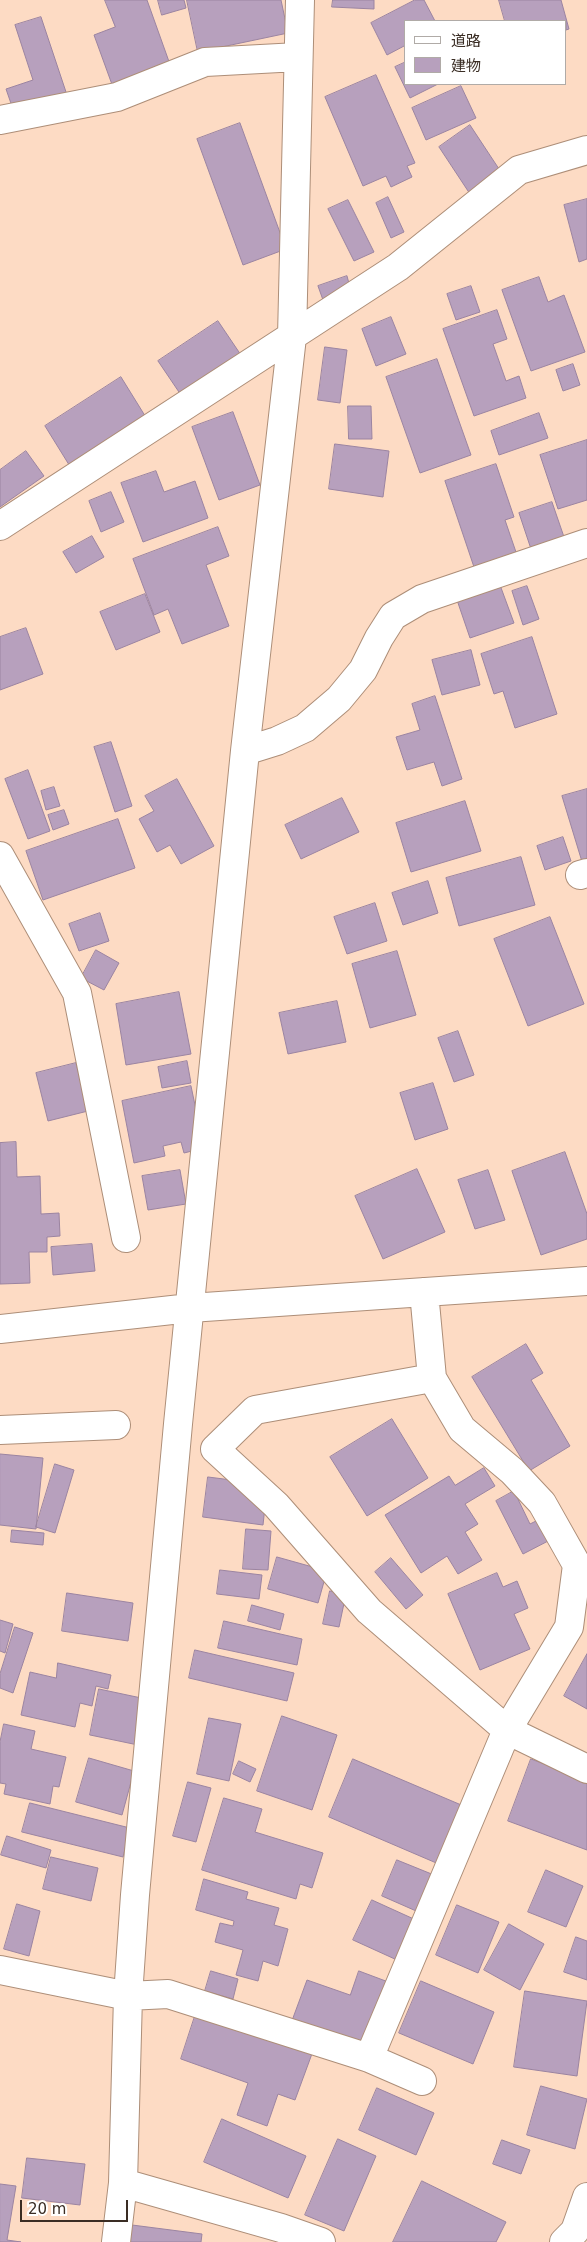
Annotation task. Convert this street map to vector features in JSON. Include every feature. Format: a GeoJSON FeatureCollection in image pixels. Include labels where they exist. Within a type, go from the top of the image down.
{"type":"FeatureCollection","features":[{"type":"Feature","properties":{"kind":"street"},"geometry":{"type":"LineString","coordinates":[[116,2242],[122,2182],[128,1996],[137,1867],[244,751],[292,337],[300,0]]}},
{"type":"Feature","properties":{"kind":"street"},"geometry":{"type":"LineString","coordinates":[[0,120],[117,97],[205,62],[298,56]]}},
{"type":"Feature","properties":{"kind":"street"},"geometry":{"type":"LineString","coordinates":[[0,526],[398,267],[519,170],[587,150]]}},
{"type":"Feature","properties":{"kind":"street"},"geometry":{"type":"LineString","coordinates":[[244,751],[277,741],[305,728],[339,699],[363,670],[379,638],[393,616],[422,598],[587,542]]}},
{"type":"Feature","properties":{"kind":"street"},"geometry":{"type":"LineString","coordinates":[[0,856],[77,993],[126,1238]]}},
{"type":"Feature","properties":{"kind":"street"},"geometry":{"type":"LineString","coordinates":[[0,1329],[190,1308],[424,1292],[581,1278]]}},
{"type":"Feature","properties":{"kind":"street"},"geometry":{"type":"LineString","coordinates":[[370,2058],[507,1730],[569,1627],[577,1565],[542,1503],[512,1471],[462,1429],[432,1378],[424,1292]]}},
{"type":"Feature","properties":{"kind":"street"},"geometry":{"type":"LineString","coordinates":[[432,1378],[255,1410],[214,1449],[276,1505],[369,1610],[507,1730],[587,1769]]}},
{"type":"Feature","properties":{"kind":"street"},"geometry":{"type":"LineString","coordinates":[[0,1430],[116,1425]]}},
{"type":"Feature","properties":{"kind":"street"},"geometry":{"type":"LineString","coordinates":[[0,1970],[128,1996],[168,1994],[370,2058],[422,2081]]}},
{"type":"Feature","properties":{"kind":"street"},"geometry":{"type":"LineString","coordinates":[[122,2182],[281,2228],[320,2242]]}},
{"type":"Feature","properties":{"kind":"street"},"geometry":{"type":"LineString","coordinates":[[564,2242],[575,2231],[587,2197]]}},
{"type":"Feature","properties":{"kind":"building"},"geometry":{"type":"Polygon","coordinates":[[[105,0],[147,0],[172,70],[114,90],[94,35],[115,27],[105,0]]]}},
{"type":"Feature","properties":{"kind":"building"},"geometry":{"type":"Polygon","coordinates":[[[158,0],[184,0],[186,8],[162,15],[158,0]]]}},
{"type":"Feature","properties":{"kind":"building"},"geometry":{"type":"Polygon","coordinates":[[[187,0],[281,0],[288,33],[198,52],[187,0]]]}},
{"type":"Feature","properties":{"kind":"building"},"geometry":{"type":"Polygon","coordinates":[[[333,0],[374,0],[374,9],[332,7],[333,0]]]}},
{"type":"Feature","properties":{"kind":"building"},"geometry":{"type":"Polygon","coordinates":[[[415,0],[424,0],[434,20],[404,20],[404,46],[387,55],[371,23],[415,0]]]}},
{"type":"Feature","properties":{"kind":"building"},"geometry":{"type":"Polygon","coordinates":[[[499,0],[561,0],[567,20],[505,20],[499,0]]]}},
{"type":"Feature","properties":{"kind":"building"},"geometry":{"type":"Polygon","coordinates":[[[41,17],[68,98],[15,115],[6,89],[33,80],[15,25],[41,17]]]}},
{"type":"Feature","properties":{"kind":"building"},"geometry":{"type":"Polygon","coordinates":[[[404,63],[404,85],[436,85],[410,98],[395,67],[404,63]]]}},
{"type":"Feature","properties":{"kind":"building"},"geometry":{"type":"Polygon","coordinates":[[[376,75],[415,163],[407,166],[412,177],[391,187],[386,176],[363,186],[325,97],[376,75]]]}},
{"type":"Feature","properties":{"kind":"building"},"geometry":{"type":"Polygon","coordinates":[[[461,86],[476,118],[426,140],[412,108],[461,86]]]}},
{"type":"Feature","properties":{"kind":"building"},"geometry":{"type":"Polygon","coordinates":[[[240,123],[286,249],[243,265],[197,139],[240,123]]]}},
{"type":"Feature","properties":{"kind":"building"},"geometry":{"type":"Polygon","coordinates":[[[470,125],[501,172],[470,194],[439,147],[470,125]]]}},
{"type":"Feature","properties":{"kind":"building"},"geometry":{"type":"Polygon","coordinates":[[[388,197],[404,232],[391,238],[376,203],[388,197]]]}},
{"type":"Feature","properties":{"kind":"building"},"geometry":{"type":"Polygon","coordinates":[[[587,199],[587,259],[579,262],[564,205],[587,199]]]}},
{"type":"Feature","properties":{"kind":"building"},"geometry":{"type":"Polygon","coordinates":[[[348,200],[374,252],[354,261],[328,209],[348,200]]]}},
{"type":"Feature","properties":{"kind":"building"},"geometry":{"type":"Polygon","coordinates":[[[347,276],[351,291],[323,300],[318,286],[347,276]]]}},
{"type":"Feature","properties":{"kind":"building"},"geometry":{"type":"Polygon","coordinates":[[[539,277],[548,302],[564,295],[585,352],[531,371],[502,290],[539,277]]]}},
{"type":"Feature","properties":{"kind":"building"},"geometry":{"type":"Polygon","coordinates":[[[471,286],[480,312],[456,320],[447,294],[471,286]]]}},
{"type":"Feature","properties":{"kind":"building"},"geometry":{"type":"Polygon","coordinates":[[[497,310],[507,339],[493,344],[506,381],[519,376],[526,398],[474,416],[443,329],[497,310]]]}},
{"type":"Feature","properties":{"kind":"building"},"geometry":{"type":"Polygon","coordinates":[[[391,317],[406,354],[376,366],[362,329],[391,317]]]}},
{"type":"Feature","properties":{"kind":"building"},"geometry":{"type":"Polygon","coordinates":[[[218,321],[243,358],[183,398],[158,361],[218,321]]]}},
{"type":"Feature","properties":{"kind":"building"},"geometry":{"type":"Polygon","coordinates":[[[325,347],[347,350],[340,403],[318,400],[325,347]]]}},
{"type":"Feature","properties":{"kind":"building"},"geometry":{"type":"Polygon","coordinates":[[[437,359],[471,455],[420,473],[386,377],[437,359]]]}},
{"type":"Feature","properties":{"kind":"building"},"geometry":{"type":"Polygon","coordinates":[[[573,364],[580,385],[563,391],[556,370],[573,364]]]}},
{"type":"Feature","properties":{"kind":"building"},"geometry":{"type":"Polygon","coordinates":[[[121,377],[147,419],[71,468],[45,426],[121,377]]]}},
{"type":"Feature","properties":{"kind":"building"},"geometry":{"type":"Polygon","coordinates":[[[348,406],[371,406],[372,439],[349,439],[348,406]]]}},
{"type":"Feature","properties":{"kind":"building"},"geometry":{"type":"Polygon","coordinates":[[[233,412],[260,485],[219,500],[192,427],[233,412]]]}},
{"type":"Feature","properties":{"kind":"building"},"geometry":{"type":"Polygon","coordinates":[[[539,413],[548,438],[499,455],[491,431],[539,413]]]}},
{"type":"Feature","properties":{"kind":"building"},"geometry":{"type":"Polygon","coordinates":[[[587,440],[587,500],[558,509],[540,455],[587,440]]]}},
{"type":"Feature","properties":{"kind":"building"},"geometry":{"type":"Polygon","coordinates":[[[335,444],[389,451],[383,497],[329,489],[335,444]]]}},
{"type":"Feature","properties":{"kind":"building"},"geometry":{"type":"Polygon","coordinates":[[[26,451],[44,476],[0,507],[0,470],[26,451]]]}},
{"type":"Feature","properties":{"kind":"building"},"geometry":{"type":"Polygon","coordinates":[[[496,464],[514,517],[505,520],[518,558],[476,573],[445,481],[496,464]]]}},
{"type":"Feature","properties":{"kind":"building"},"geometry":{"type":"Polygon","coordinates":[[[156,471],[164,492],[195,481],[208,518],[143,542],[121,483],[156,471]]]}},
{"type":"Feature","properties":{"kind":"building"},"geometry":{"type":"Polygon","coordinates":[[[111,492],[124,522],[101,532],[89,501],[111,492]]]}},
{"type":"Feature","properties":{"kind":"building"},"geometry":{"type":"Polygon","coordinates":[[[552,502],[564,537],[531,549],[519,513],[552,502]]]}},
{"type":"Feature","properties":{"kind":"building"},"geometry":{"type":"Polygon","coordinates":[[[218,527],[229,556],[206,565],[229,626],[182,644],[168,609],[154,615],[133,559],[218,527]]]}},
{"type":"Feature","properties":{"kind":"building"},"geometry":{"type":"Polygon","coordinates":[[[92,536],[104,557],[76,573],[63,552],[92,536]]]}},
{"type":"Feature","properties":{"kind":"building"},"geometry":{"type":"Polygon","coordinates":[[[500,585],[514,623],[470,638],[457,600],[500,585]]]}},
{"type":"Feature","properties":{"kind":"building"},"geometry":{"type":"Polygon","coordinates":[[[527,586],[539,619],[523,625],[512,591],[527,586]]]}},
{"type":"Feature","properties":{"kind":"building"},"geometry":{"type":"Polygon","coordinates":[[[145,594],[160,632],[116,650],[100,612],[145,594]]]}},
{"type":"Feature","properties":{"kind":"building"},"geometry":{"type":"Polygon","coordinates":[[[26,628],[43,674],[0,690],[0,637],[26,628]]]}},
{"type":"Feature","properties":{"kind":"building"},"geometry":{"type":"Polygon","coordinates":[[[532,637],[557,714],[515,728],[503,691],[494,694],[481,654],[532,637]]]}},
{"type":"Feature","properties":{"kind":"building"},"geometry":{"type":"Polygon","coordinates":[[[471,650],[480,685],[442,695],[432,660],[471,650]]]}},
{"type":"Feature","properties":{"kind":"building"},"geometry":{"type":"Polygon","coordinates":[[[435,696],[462,779],[442,786],[434,762],[407,770],[396,737],[420,730],[412,704],[435,696]]]}},
{"type":"Feature","properties":{"kind":"building"},"geometry":{"type":"Polygon","coordinates":[[[111,742],[132,806],[115,812],[94,747],[111,742]]]}},
{"type":"Feature","properties":{"kind":"building"},"geometry":{"type":"Polygon","coordinates":[[[28,770],[50,831],[28,839],[5,779],[28,770]]]}},
{"type":"Feature","properties":{"kind":"building"},"geometry":{"type":"Polygon","coordinates":[[[177,779],[214,846],[181,864],[170,845],[157,852],[139,819],[154,811],[145,796],[177,779]]]}},
{"type":"Feature","properties":{"kind":"building"},"geometry":{"type":"Polygon","coordinates":[[[54,787],[60,806],[46,810],[41,791],[54,787]]]}},
{"type":"Feature","properties":{"kind":"building"},"geometry":{"type":"Polygon","coordinates":[[[587,789],[587,863],[583,865],[562,796],[587,789]]]}},
{"type":"Feature","properties":{"kind":"building"},"geometry":{"type":"Polygon","coordinates":[[[342,798],[359,832],[301,859],[285,825],[342,798]]]}},
{"type":"Feature","properties":{"kind":"building"},"geometry":{"type":"Polygon","coordinates":[[[465,801],[481,851],[411,872],[396,823],[465,801]]]}},
{"type":"Feature","properties":{"kind":"building"},"geometry":{"type":"Polygon","coordinates":[[[64,810],[69,824],[53,830],[48,815],[64,810]]]}},
{"type":"Feature","properties":{"kind":"building"},"geometry":{"type":"Polygon","coordinates":[[[118,819],[135,868],[43,900],[26,851],[118,819]]]}},
{"type":"Feature","properties":{"kind":"building"},"geometry":{"type":"Polygon","coordinates":[[[563,837],[571,861],[545,870],[537,846],[563,837]]]}},
{"type":"Feature","properties":{"kind":"building"},"geometry":{"type":"Polygon","coordinates":[[[521,857],[535,905],[459,926],[446,878],[521,857]]]}},
{"type":"Feature","properties":{"kind":"building"},"geometry":{"type":"Polygon","coordinates":[[[428,881],[438,913],[403,925],[392,893],[428,881]]]}},
{"type":"Feature","properties":{"kind":"building"},"geometry":{"type":"Polygon","coordinates":[[[375,903],[387,941],[347,954],[334,917],[375,903]]]}},
{"type":"Feature","properties":{"kind":"building"},"geometry":{"type":"Polygon","coordinates":[[[100,913],[109,941],[79,951],[69,924],[100,913]]]}},
{"type":"Feature","properties":{"kind":"building"},"geometry":{"type":"Polygon","coordinates":[[[550,917],[584,1004],[528,1026],[494,939],[550,917]]]}},
{"type":"Feature","properties":{"kind":"building"},"geometry":{"type":"Polygon","coordinates":[[[96,950],[119,963],[104,990],[81,978],[96,950]]]}},
{"type":"Feature","properties":{"kind":"building"},"geometry":{"type":"Polygon","coordinates":[[[397,951],[416,1015],[370,1028],[352,964],[397,951]]]}},
{"type":"Feature","properties":{"kind":"building"},"geometry":{"type":"Polygon","coordinates":[[[179,992],[191,1054],[126,1065],[116,1004],[179,992]]]}},
{"type":"Feature","properties":{"kind":"building"},"geometry":{"type":"Polygon","coordinates":[[[337,1001],[346,1042],[288,1054],[279,1013],[337,1001]]]}},
{"type":"Feature","properties":{"kind":"building"},"geometry":{"type":"Polygon","coordinates":[[[458,1031],[474,1075],[454,1082],[438,1038],[458,1031]]]}},
{"type":"Feature","properties":{"kind":"building"},"geometry":{"type":"Polygon","coordinates":[[[187,1061],[191,1083],[162,1088],[158,1067],[187,1061]]]}},
{"type":"Feature","properties":{"kind":"building"},"geometry":{"type":"Polygon","coordinates":[[[76,1063],[88,1111],[48,1121],[36,1073],[76,1063]]]}},
{"type":"Feature","properties":{"kind":"building"},"geometry":{"type":"Polygon","coordinates":[[[433,1083],[448,1129],[415,1140],[400,1093],[433,1083]]]}},
{"type":"Feature","properties":{"kind":"building"},"geometry":{"type":"Polygon","coordinates":[[[191,1086],[204,1148],[184,1153],[181,1142],[163,1146],[165,1156],[134,1163],[122,1101],[191,1086]]]}},
{"type":"Feature","properties":{"kind":"building"},"geometry":{"type":"Polygon","coordinates":[[[16,1142],[17,1177],[40,1176],[41,1214],[59,1213],[60,1236],[47,1237],[47,1252],[29,1252],[30,1283],[0,1284],[0,1143],[16,1142]]]}},
{"type":"Feature","properties":{"kind":"building"},"geometry":{"type":"Polygon","coordinates":[[[565,1152],[587,1214],[587,1239],[541,1255],[512,1171],[565,1152]]]}},
{"type":"Feature","properties":{"kind":"building"},"geometry":{"type":"Polygon","coordinates":[[[417,1169],[445,1232],[383,1259],[355,1196],[417,1169]]]}},
{"type":"Feature","properties":{"kind":"building"},"geometry":{"type":"Polygon","coordinates":[[[180,1170],[186,1204],[148,1210],[142,1176],[180,1170]]]}},
{"type":"Feature","properties":{"kind":"building"},"geometry":{"type":"Polygon","coordinates":[[[488,1170],[505,1220],[475,1229],[458,1180],[488,1170]]]}},
{"type":"Feature","properties":{"kind":"building"},"geometry":{"type":"Polygon","coordinates":[[[92,1244],[95,1271],[53,1275],[51,1247],[92,1244]]]}},
{"type":"Feature","properties":{"kind":"building"},"geometry":{"type":"Polygon","coordinates":[[[526,1344],[543,1373],[531,1380],[570,1446],[529,1471],[472,1377],[526,1344]]]}},
{"type":"Feature","properties":{"kind":"building"},"geometry":{"type":"Polygon","coordinates":[[[392,1419],[428,1478],[367,1516],[330,1457],[392,1419]]]}},
{"type":"Feature","properties":{"kind":"building"},"geometry":{"type":"Polygon","coordinates":[[[0,1454],[43,1458],[36,1529],[0,1525],[0,1454]]]}},
{"type":"Feature","properties":{"kind":"building"},"geometry":{"type":"Polygon","coordinates":[[[55,1464],[74,1470],[55,1533],[36,1527],[55,1464]]]}},
{"type":"Feature","properties":{"kind":"building"},"geometry":{"type":"Polygon","coordinates":[[[484,1468],[495,1486],[465,1504],[478,1524],[465,1532],[482,1560],[458,1574],[447,1556],[421,1573],[385,1515],[449,1476],[455,1485],[484,1468]]]}},
{"type":"Feature","properties":{"kind":"building"},"geometry":{"type":"Polygon","coordinates":[[[208,1477],[247,1482],[245,1496],[266,1498],[263,1525],[203,1517],[208,1477]]]}},
{"type":"Feature","properties":{"kind":"building"},"geometry":{"type":"Polygon","coordinates":[[[514,1491],[530,1524],[542,1518],[552,1539],[523,1554],[496,1501],[514,1491]]]}},
{"type":"Feature","properties":{"kind":"building"},"geometry":{"type":"Polygon","coordinates":[[[246,1529],[271,1531],[268,1570],[243,1569],[246,1529]]]}},
{"type":"Feature","properties":{"kind":"building"},"geometry":{"type":"Polygon","coordinates":[[[12,1530],[44,1533],[43,1545],[11,1542],[12,1530]]]}},
{"type":"Feature","properties":{"kind":"building"},"geometry":{"type":"Polygon","coordinates":[[[277,1557],[327,1571],[318,1603],[268,1589],[277,1557]]]}},
{"type":"Feature","properties":{"kind":"building"},"geometry":{"type":"Polygon","coordinates":[[[391,1558],[423,1595],[406,1609],[375,1572],[391,1558]]]}},
{"type":"Feature","properties":{"kind":"building"},"geometry":{"type":"Polygon","coordinates":[[[220,1570],[262,1575],[259,1599],[217,1594],[220,1570]]]}},
{"type":"Feature","properties":{"kind":"building"},"geometry":{"type":"Polygon","coordinates":[[[497,1573],[503,1587],[517,1581],[528,1608],[514,1614],[530,1649],[480,1670],[448,1594],[497,1573]]]}},
{"type":"Feature","properties":{"kind":"building"},"geometry":{"type":"Polygon","coordinates":[[[330,1591],[346,1594],[339,1627],[323,1624],[330,1591]]]}},
{"type":"Feature","properties":{"kind":"building"},"geometry":{"type":"Polygon","coordinates":[[[67,1593],[133,1603],[128,1641],[62,1631],[67,1593]]]}},
{"type":"Feature","properties":{"kind":"building"},"geometry":{"type":"Polygon","coordinates":[[[252,1605],[284,1614],[280,1630],[248,1621],[252,1605]]]}},
{"type":"Feature","properties":{"kind":"building"},"geometry":{"type":"Polygon","coordinates":[[[0,1620],[13,1624],[5,1653],[0,1651],[0,1620]]]}},
{"type":"Feature","properties":{"kind":"building"},"geometry":{"type":"Polygon","coordinates":[[[224,1621],[302,1639],[297,1665],[218,1648],[224,1621]]]}},
{"type":"Feature","properties":{"kind":"building"},"geometry":{"type":"Polygon","coordinates":[[[15,1627],[33,1633],[13,1693],[0,1688],[0,1674],[15,1627]]]}},
{"type":"Feature","properties":{"kind":"building"},"geometry":{"type":"Polygon","coordinates":[[[195,1650],[294,1673],[287,1701],[189,1678],[195,1650]]]}},
{"type":"Feature","properties":{"kind":"building"},"geometry":{"type":"Polygon","coordinates":[[[587,1654],[587,1709],[564,1696],[587,1654]]]}},
{"type":"Feature","properties":{"kind":"building"},"geometry":{"type":"Polygon","coordinates":[[[58,1663],[111,1675],[108,1689],[96,1686],[92,1706],[80,1703],[75,1727],[21,1715],[30,1672],[56,1678],[58,1663]]]}},
{"type":"Feature","properties":{"kind":"building"},"geometry":{"type":"Polygon","coordinates":[[[99,1689],[146,1699],[138,1745],[90,1735],[99,1689]]]}},
{"type":"Feature","properties":{"kind":"building"},"geometry":{"type":"Polygon","coordinates":[[[282,1716],[337,1735],[312,1810],[257,1791],[282,1716]]]}},
{"type":"Feature","properties":{"kind":"building"},"geometry":{"type":"Polygon","coordinates":[[[209,1718],[241,1724],[229,1781],[197,1774],[209,1718]]]}},
{"type":"Feature","properties":{"kind":"building"},"geometry":{"type":"Polygon","coordinates":[[[4,1724],[35,1731],[31,1749],[66,1757],[59,1787],[53,1786],[50,1804],[4,1794],[6,1784],[0,1783],[0,1742],[4,1724]]]}},
{"type":"Feature","properties":{"kind":"building"},"geometry":{"type":"Polygon","coordinates":[[[89,1758],[134,1771],[122,1815],[76,1802],[89,1758]]]}},
{"type":"Feature","properties":{"kind":"building"},"geometry":{"type":"Polygon","coordinates":[[[353,1759],[466,1807],[441,1865],[329,1817],[353,1759]]]}},
{"type":"Feature","properties":{"kind":"building"},"geometry":{"type":"Polygon","coordinates":[[[531,1759],[587,1780],[587,1850],[508,1821],[531,1759]]]}},
{"type":"Feature","properties":{"kind":"building"},"geometry":{"type":"Polygon","coordinates":[[[239,1761],[256,1769],[250,1782],[233,1774],[239,1761]]]}},
{"type":"Feature","properties":{"kind":"building"},"geometry":{"type":"Polygon","coordinates":[[[188,1782],[211,1788],[196,1842],[173,1836],[188,1782]]]}},
{"type":"Feature","properties":{"kind":"building"},"geometry":{"type":"Polygon","coordinates":[[[224,1798],[262,1809],[255,1832],[323,1853],[312,1888],[300,1884],[296,1899],[202,1870],[224,1798]]]}},
{"type":"Feature","properties":{"kind":"building"},"geometry":{"type":"Polygon","coordinates":[[[30,1803],[130,1828],[123,1857],[22,1832],[30,1803]]]}},
{"type":"Feature","properties":{"kind":"building"},"geometry":{"type":"Polygon","coordinates":[[[7,1836],[51,1850],[46,1868],[1,1855],[7,1836]]]}},
{"type":"Feature","properties":{"kind":"building"},"geometry":{"type":"Polygon","coordinates":[[[51,1857],[98,1868],[91,1901],[43,1889],[51,1857]]]}},
{"type":"Feature","properties":{"kind":"building"},"geometry":{"type":"Polygon","coordinates":[[[397,1860],[439,1877],[423,1914],[382,1896],[397,1860]]]}},
{"type":"Feature","properties":{"kind":"building"},"geometry":{"type":"Polygon","coordinates":[[[546,1870],[583,1886],[566,1927],[528,1912],[546,1870]]]}},
{"type":"Feature","properties":{"kind":"building"},"geometry":{"type":"Polygon","coordinates":[[[204,1879],[248,1892],[246,1899],[279,1908],[274,1925],[288,1929],[278,1966],[263,1961],[258,1981],[236,1975],[243,1950],[215,1942],[220,1923],[233,1926],[234,1921],[196,1910],[204,1879]]]}},
{"type":"Feature","properties":{"kind":"building"},"geometry":{"type":"Polygon","coordinates":[[[372,1900],[416,1920],[397,1960],[353,1940],[372,1900]]]}},
{"type":"Feature","properties":{"kind":"building"},"geometry":{"type":"Polygon","coordinates":[[[17,1904],[40,1911],[29,1956],[4,1949],[17,1904]]]}},
{"type":"Feature","properties":{"kind":"building"},"geometry":{"type":"Polygon","coordinates":[[[457,1905],[499,1922],[478,1973],[436,1955],[457,1905]]]}},
{"type":"Feature","properties":{"kind":"building"},"geometry":{"type":"Polygon","coordinates":[[[509,1924],[544,1944],[520,1990],[484,1970],[509,1924]]]}},
{"type":"Feature","properties":{"kind":"building"},"geometry":{"type":"Polygon","coordinates":[[[576,1937],[587,1941],[587,1980],[564,1972],[576,1937]]]}},
{"type":"Feature","properties":{"kind":"building"},"geometry":{"type":"Polygon","coordinates":[[[211,1971],[238,1979],[233,1999],[205,1991],[211,1971]]]}},
{"type":"Feature","properties":{"kind":"building"},"geometry":{"type":"Polygon","coordinates":[[[359,1971],[391,1983],[366,2053],[290,2026],[307,1980],[350,1995],[359,1971]]]}},
{"type":"Feature","properties":{"kind":"building"},"geometry":{"type":"Polygon","coordinates":[[[421,1981],[494,2012],[473,2064],[399,2033],[421,1981]]]}},
{"type":"Feature","properties":{"kind":"building"},"geometry":{"type":"Polygon","coordinates":[[[525,1991],[587,2001],[577,2076],[514,2067],[525,1991]]]}},
{"type":"Feature","properties":{"kind":"building"},"geometry":{"type":"Polygon","coordinates":[[[197,2010],[313,2051],[295,2100],[278,2094],[267,2126],[237,2115],[248,2083],[181,2059],[197,2010]]]}},
{"type":"Feature","properties":{"kind":"building"},"geometry":{"type":"Polygon","coordinates":[[[541,2086],[587,2099],[575,2149],[527,2135],[541,2086]]]}},
{"type":"Feature","properties":{"kind":"building"},"geometry":{"type":"Polygon","coordinates":[[[377,2088],[434,2113],[416,2155],[359,2130],[377,2088]]]}},
{"type":"Feature","properties":{"kind":"building"},"geometry":{"type":"Polygon","coordinates":[[[222,2119],[306,2156],[288,2198],[204,2162],[222,2119]]]}},
{"type":"Feature","properties":{"kind":"building"},"geometry":{"type":"Polygon","coordinates":[[[338,2139],[376,2156],[344,2231],[305,2215],[338,2139]]]}},
{"type":"Feature","properties":{"kind":"building"},"geometry":{"type":"Polygon","coordinates":[[[502,2140],[530,2150],[521,2174],[493,2164],[502,2140]]]}},
{"type":"Feature","properties":{"kind":"building"},"geometry":{"type":"Polygon","coordinates":[[[27,2158],[85,2164],[80,2205],[22,2198],[27,2158]]]}},
{"type":"Feature","properties":{"kind":"building"},"geometry":{"type":"Polygon","coordinates":[[[422,2181],[506,2222],[496,2242],[393,2242],[422,2181]]]}},
{"type":"Feature","properties":{"kind":"building"},"geometry":{"type":"Polygon","coordinates":[[[0,2184],[16,2186],[7,2240],[21,2242],[0,2242],[0,2184]]]}},
{"type":"Feature","properties":{"kind":"building"},"geometry":{"type":"Polygon","coordinates":[[[132,2225],[202,2234],[201,2242],[130,2242],[132,2225]]]}}]}
